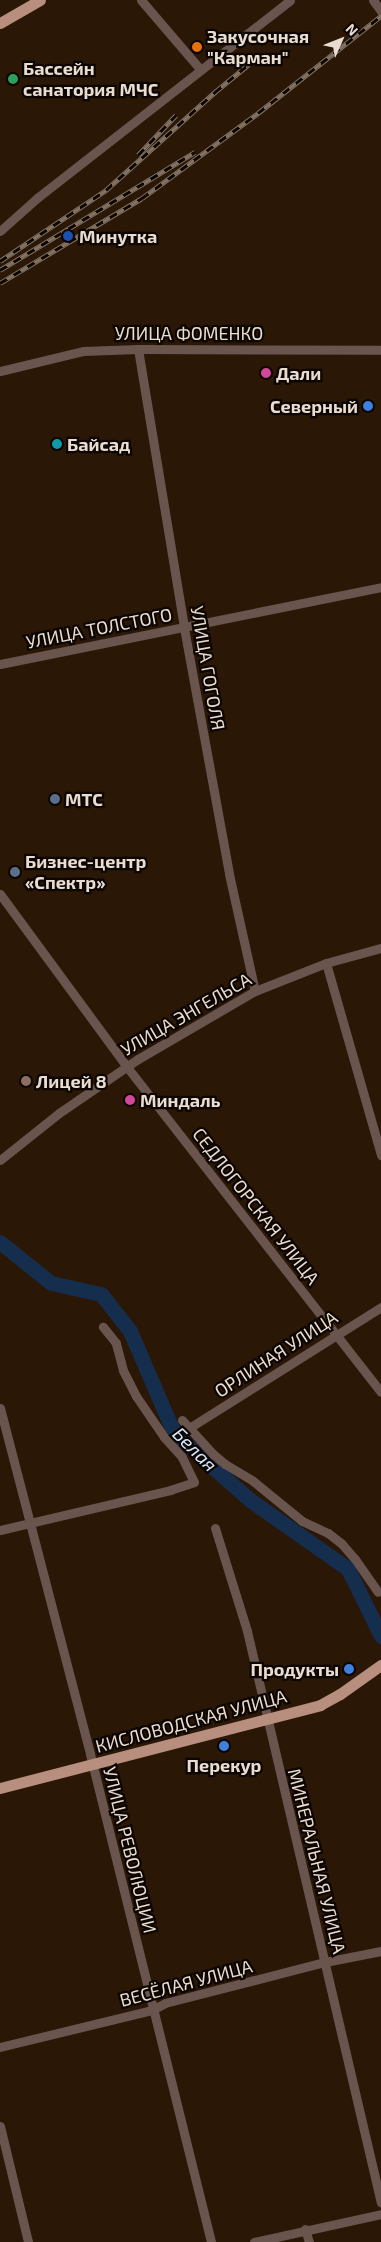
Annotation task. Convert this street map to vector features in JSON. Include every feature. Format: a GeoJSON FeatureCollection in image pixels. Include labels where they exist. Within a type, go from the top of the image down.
{"type":"FeatureCollection","features":[{"type":"Feature","properties":{"kind":"main road"},"geometry":{"type":"LineString","coordinates":[[0,23],[40,0]]}},
{"type":"Feature","properties":{"kind":"main road","name":"КИСЛОВОДСКАЯ УЛИЦА"},"geometry":{"type":"LineString","coordinates":[[0,1788],[320,1705],[377,1668]]}},
{"type":"Feature","properties":{"kind":"street"},"geometry":{"type":"LineString","coordinates":[[141,0],[200,69]]}},
{"type":"Feature","properties":{"kind":"street"},"geometry":{"type":"LineString","coordinates":[[0,231],[37,198],[290,0]]}},
{"type":"Feature","properties":{"kind":"street"},"geometry":{"type":"LineString","coordinates":[[373,0],[381,11]]}},
{"type":"Feature","properties":{"kind":"street","name":"УЛИЦА ФОМЕНКО"},"geometry":{"type":"LineString","coordinates":[[0,370],[83,351],[138,349],[381,350]]}},
{"type":"Feature","properties":{"kind":"street","name":"УЛИЦА ГОГОЛЯ"},"geometry":{"type":"LineString","coordinates":[[138,349],[184,628],[229,874],[254,991]]}},
{"type":"Feature","properties":{"kind":"street","name":"УЛИЦА ТОЛСТОГО"},"geometry":{"type":"LineString","coordinates":[[0,664],[381,587]]}},
{"type":"Feature","properties":{"kind":"street","name":"СЕДЛОГОРСКАЯ УЛИЦА"},"geometry":{"type":"LineString","coordinates":[[0,894],[127,1067],[381,1392]]}},
{"type":"Feature","properties":{"kind":"street","name":"УЛИЦА ЭНГЕЛЬСА"},"geometry":{"type":"LineString","coordinates":[[0,1160],[60,1113],[127,1067],[254,991],[326,963],[381,948]]}},
{"type":"Feature","properties":{"kind":"street"},"geometry":{"type":"LineString","coordinates":[[326,963],[381,1155]]}},
{"type":"Feature","properties":{"kind":"street","name":"ОРЛИНАЯ УЛИЦА"},"geometry":{"type":"LineString","coordinates":[[189,1428],[381,1307]]}},
{"type":"Feature","properties":{"kind":"street"},"geometry":{"type":"LineString","coordinates":[[0,1530],[170,1490],[194,1482],[182,1458],[164,1437],[136,1396],[123,1370],[116,1343],[103,1326]]}},
{"type":"Feature","properties":{"kind":"street","name":"УЛИЦА РЕВОЛЮЦИИ"},"geometry":{"type":"LineString","coordinates":[[0,1408],[92,1765],[211,2242]]}},
{"type":"Feature","properties":{"kind":"street"},"geometry":{"type":"LineString","coordinates":[[182,1420],[225,1464],[253,1481],[302,1521],[328,1533],[340,1543],[356,1559],[378,1592]]}},
{"type":"Feature","properties":{"kind":"street","name":"МИНЕРАЛЬНАЯ УЛИЦА"},"geometry":{"type":"LineString","coordinates":[[215,1528],[247,1632],[381,2203]]}},
{"type":"Feature","properties":{"kind":"street","name":"ВЕСЁЛАЯ УЛИЦА"},"geometry":{"type":"LineString","coordinates":[[0,2047],[152,2010],[165,2003],[325,1962],[381,1951]]}},
{"type":"Feature","properties":{"kind":"street"},"geometry":{"type":"LineString","coordinates":[[0,2126],[28,2242]]}},
{"type":"Feature","properties":{"kind":"street"},"geometry":{"type":"LineString","coordinates":[[254,2242],[305,2229],[381,2214]]}},
{"type":"Feature","properties":{"kind":"street"},"geometry":{"type":"LineString","coordinates":[[305,2229],[308,2242]]}},
{"type":"Feature","properties":{"kind":"waterway","name":"Белая"},"geometry":{"type":"LineString","coordinates":[[0,1242],[51,1283],[101,1294],[130,1331],[171,1426],[181,1439],[250,1500],[348,1569],[381,1636]]}},
{"type":"Feature","properties":{"kind":"railway"},"geometry":{"type":"LineString","coordinates":[[0,283],[142,198],[258,113],[381,16]]}},
{"type":"Feature","properties":{"kind":"railway"},"geometry":{"type":"LineString","coordinates":[[0,261],[106,190],[249,64]]}},
{"type":"Feature","properties":{"kind":"railway"},"geometry":{"type":"LineString","coordinates":[[138,155],[176,115]]}},
{"type":"Feature","properties":{"kind":"railway"},"geometry":{"type":"LineString","coordinates":[[0,270],[195,152]]}},
{"type":"Feature","properties":{"kind":"place","name":"Закусочная \"Карман\""},"geometry":{"type":"Point","coordinates":[197,47]}},
{"type":"Feature","properties":{"kind":"place","name":"Бассейн санатория МЧС"},"geometry":{"type":"Point","coordinates":[13,79]}},
{"type":"Feature","properties":{"kind":"place","name":"Минутка"},"geometry":{"type":"Point","coordinates":[68,236]}},
{"type":"Feature","properties":{"kind":"place","name":"Дали"},"geometry":{"type":"Point","coordinates":[266,373]}},
{"type":"Feature","properties":{"kind":"place","name":"Северный"},"geometry":{"type":"Point","coordinates":[368,406]}},
{"type":"Feature","properties":{"kind":"place","name":"Байсад"},"geometry":{"type":"Point","coordinates":[57,444]}},
{"type":"Feature","properties":{"kind":"place","name":"МТС"},"geometry":{"type":"Point","coordinates":[55,799]}},
{"type":"Feature","properties":{"kind":"place","name":"Бизнес-центр «Спектр»"},"geometry":{"type":"Point","coordinates":[15,872]}},
{"type":"Feature","properties":{"kind":"place","name":"Лицей 8"},"geometry":{"type":"Point","coordinates":[26,1081]}},
{"type":"Feature","properties":{"kind":"place","name":"Миндаль"},"geometry":{"type":"Point","coordinates":[130,1100]}},
{"type":"Feature","properties":{"kind":"place","name":"Продукты"},"geometry":{"type":"Point","coordinates":[349,1669]}},
{"type":"Feature","properties":{"kind":"place","name":"Перекур"},"geometry":{"type":"Point","coordinates":[224,1746]}}]}
